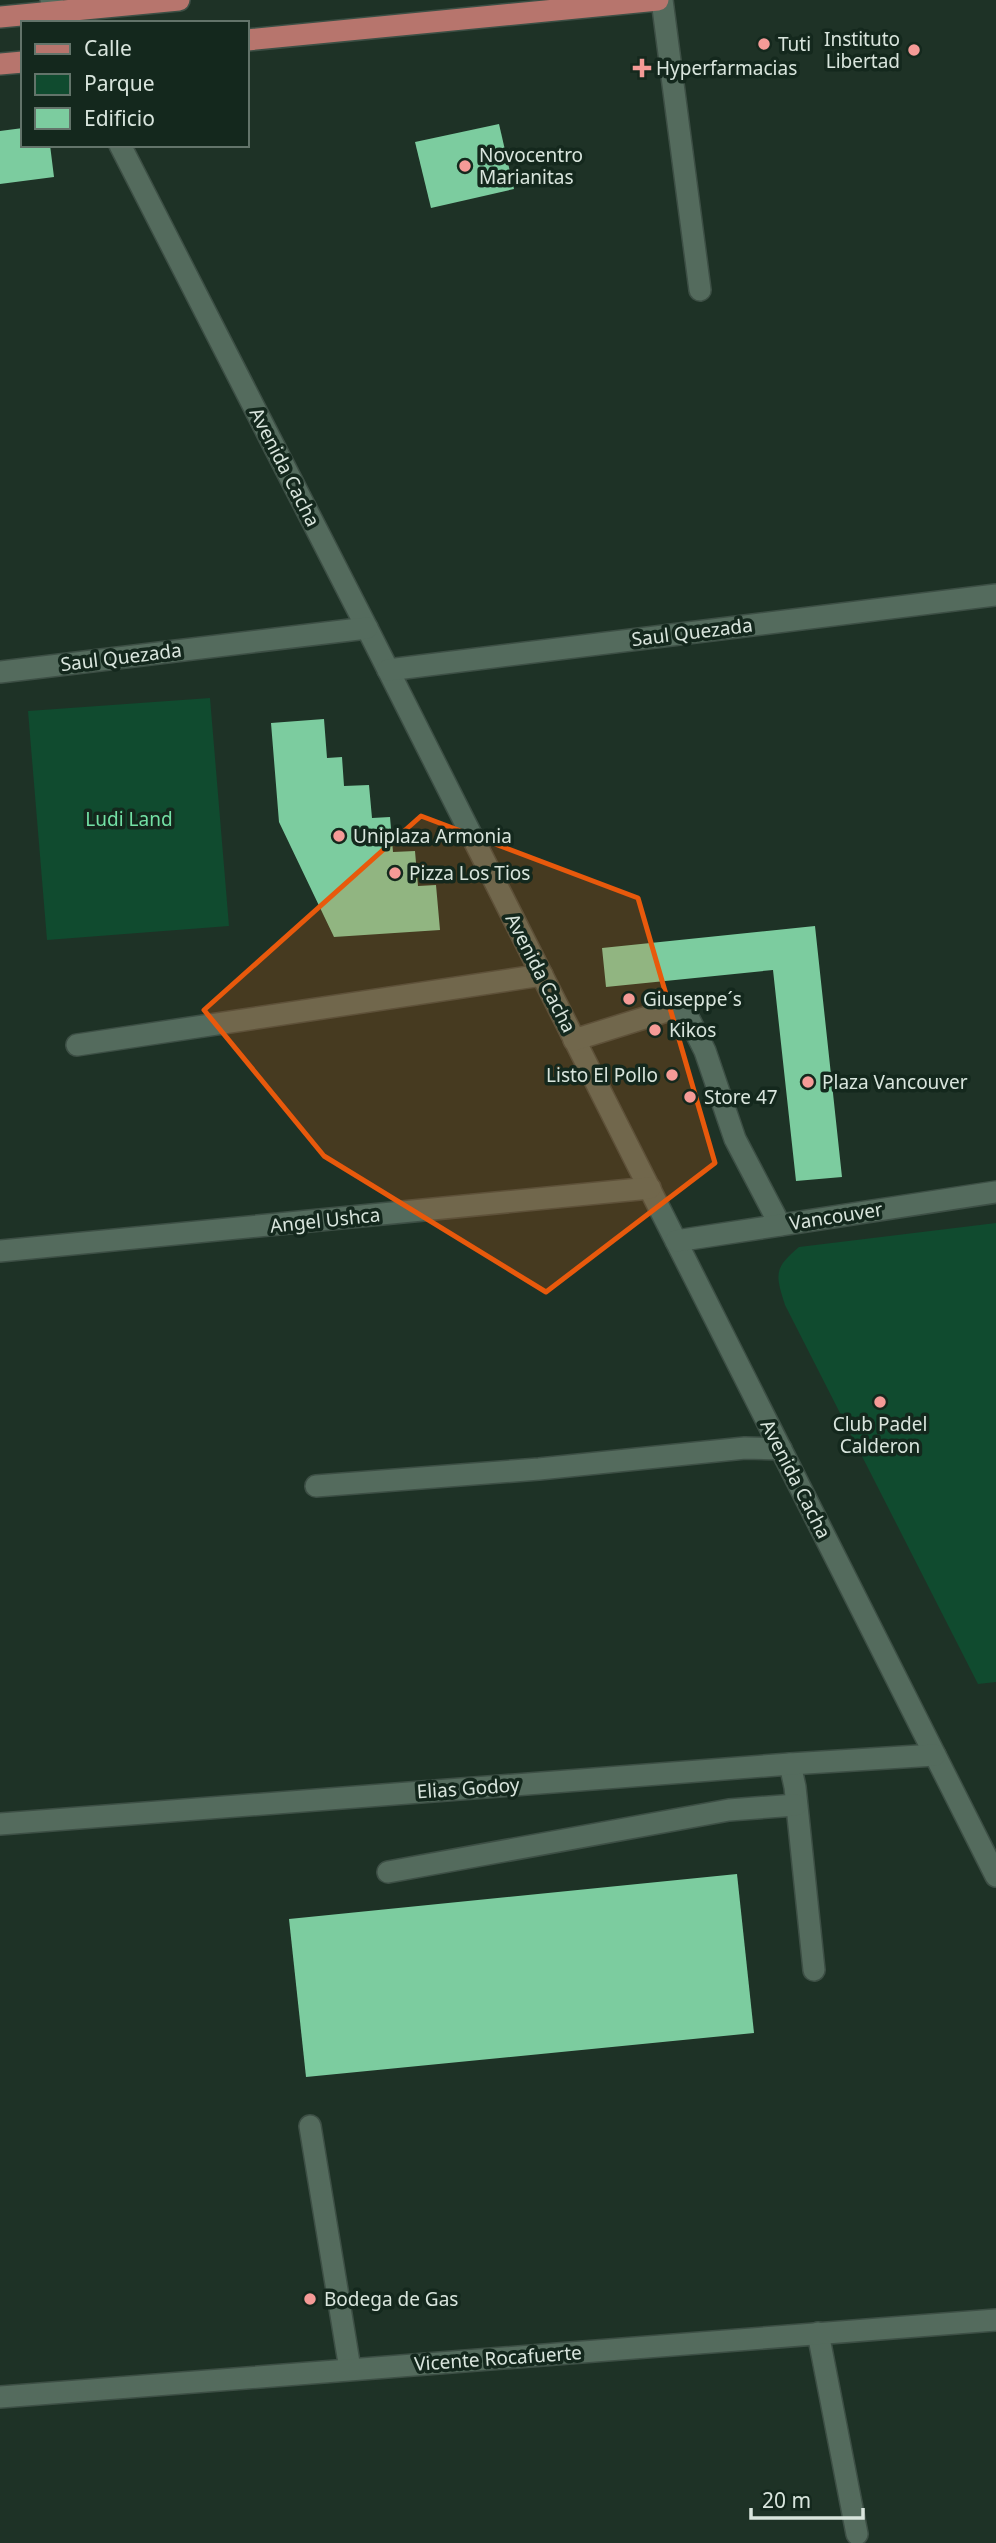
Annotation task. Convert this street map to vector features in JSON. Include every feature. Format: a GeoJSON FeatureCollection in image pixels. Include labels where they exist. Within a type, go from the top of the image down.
{"type":"FeatureCollection","features":[{"type":"Feature","properties":{"kind":"main road"},"geometry":{"type":"LineString","coordinates":[[0,17],[179,0]]}},
{"type":"Feature","properties":{"kind":"main road"},"geometry":{"type":"LineString","coordinates":[[248,40],[660,0]]}},
{"type":"Feature","properties":{"kind":"main road"},"geometry":{"type":"LineString","coordinates":[[0,64],[21,62]]}},
{"type":"Feature","properties":{"kind":"street"},"geometry":{"type":"LineString","coordinates":[[660,0],[700,290]]}},
{"type":"Feature","properties":{"kind":"street","name":"Avenida Cacha"},"geometry":{"type":"LineString","coordinates":[[121,147],[367,628],[996,1877]]}},
{"type":"Feature","properties":{"kind":"street","name":"Saul Quezada"},"geometry":{"type":"LineString","coordinates":[[388,670],[996,595]]}},
{"type":"Feature","properties":{"kind":"street","name":"Saul Quezada"},"geometry":{"type":"LineString","coordinates":[[0,672],[367,628]]}},
{"type":"Feature","properties":{"kind":"street"},"geometry":{"type":"LineString","coordinates":[[77,1045],[542,975]]}},
{"type":"Feature","properties":{"kind":"street"},"geometry":{"type":"LineString","coordinates":[[574,1040],[673,1009],[689,1019],[705,1051],[735,1139],[780,1225]]}},
{"type":"Feature","properties":{"kind":"street","name":"Angel Ushca"},"geometry":{"type":"LineString","coordinates":[[0,1251],[650,1188]]}},
{"type":"Feature","properties":{"kind":"street","name":"Vancouver"},"geometry":{"type":"LineString","coordinates":[[676,1241],[996,1192]]}},
{"type":"Feature","properties":{"kind":"street"},"geometry":{"type":"LineString","coordinates":[[316,1486],[539,1469],[745,1448],[781,1449]]}},
{"type":"Feature","properties":{"kind":"street","name":"Elias Godoy"},"geometry":{"type":"LineString","coordinates":[[0,1824],[935,1755]]}},
{"type":"Feature","properties":{"kind":"street"},"geometry":{"type":"LineString","coordinates":[[790,1764],[814,1970]]}},
{"type":"Feature","properties":{"kind":"street"},"geometry":{"type":"LineString","coordinates":[[388,1872],[729,1810],[796,1805]]}},
{"type":"Feature","properties":{"kind":"street"},"geometry":{"type":"LineString","coordinates":[[310,2126],[350,2369]]}},
{"type":"Feature","properties":{"kind":"street","name":"Vicente Rocafuerte"},"geometry":{"type":"LineString","coordinates":[[0,2397],[996,2320]]}},
{"type":"Feature","properties":{"kind":"street"},"geometry":{"type":"LineString","coordinates":[[818,2333],[857,2534]]}},
{"type":"Feature","properties":{"kind":"highlighted area"},"geometry":{"type":"Polygon","coordinates":[[[421,816],[638,898],[715,1163],[546,1292],[324,1156],[204,1010],[421,816]]]}},
{"type":"Feature","properties":{"kind":"green space","name":"Ludi Land"},"geometry":{"type":"Polygon","coordinates":[[[210,698],[229,926],[47,940],[28,711],[210,698]]]}},
{"type":"Feature","properties":{"kind":"green space"},"geometry":{"type":"Polygon","coordinates":[[[996,1223],[996,1682],[978,1684],[785,1305],[778,1279],[781,1266],[799,1247],[996,1223]]]}},
{"type":"Feature","properties":{"kind":"building","name":"Novocentro Marianitas"},"geometry":{"type":"Polygon","coordinates":[[[499,124],[514,189],[431,208],[415,142],[499,124]]]}},
{"type":"Feature","properties":{"kind":"building"},"geometry":{"type":"Polygon","coordinates":[[[21,128],[21,147],[50,147],[54,177],[0,184],[0,131],[21,128]]]}},
{"type":"Feature","properties":{"kind":"building","name":"Uniplaza Armonia"},"geometry":{"type":"Polygon","coordinates":[[[324,719],[327,758],[342,757],[344,786],[369,785],[372,818],[390,817],[393,852],[415,851],[418,886],[436,885],[440,930],[334,937],[279,822],[271,723],[324,719]]]}},
{"type":"Feature","properties":{"kind":"building","name":"Plaza Vancouver"},"geometry":{"type":"Polygon","coordinates":[[[815,926],[842,1177],[796,1181],[773,970],[606,987],[602,948],[815,926]]]}},
{"type":"Feature","properties":{"kind":"building"},"geometry":{"type":"Polygon","coordinates":[[[737,1874],[754,2033],[306,2077],[289,1919],[737,1874]]]}},
{"type":"Feature","properties":{"kind":"place","name":"Tuti"},"geometry":{"type":"Point","coordinates":[764,44]}},
{"type":"Feature","properties":{"kind":"place","name":"Instituto Libertad"},"geometry":{"type":"Point","coordinates":[914,50]}},
{"type":"Feature","properties":{"kind":"place","name":"Hyperfarmacias"},"geometry":{"type":"Point","coordinates":[642,68]}},
{"type":"Feature","properties":{"kind":"place","name":"Novocentro Marianitas"},"geometry":{"type":"Point","coordinates":[465,166]}},
{"type":"Feature","properties":{"kind":"place","name":"Uniplaza Armonia"},"geometry":{"type":"Point","coordinates":[339,836]}},
{"type":"Feature","properties":{"kind":"place","name":"Pizza Los Tios"},"geometry":{"type":"Point","coordinates":[395,873]}},
{"type":"Feature","properties":{"kind":"place","name":"Giuseppe´s"},"geometry":{"type":"Point","coordinates":[629,999]}},
{"type":"Feature","properties":{"kind":"place","name":"Kikos"},"geometry":{"type":"Point","coordinates":[655,1030]}},
{"type":"Feature","properties":{"kind":"place","name":"Listo El Pollo"},"geometry":{"type":"Point","coordinates":[672,1075]}},
{"type":"Feature","properties":{"kind":"place","name":"Plaza Vancouver"},"geometry":{"type":"Point","coordinates":[808,1082]}},
{"type":"Feature","properties":{"kind":"place","name":"Store 47"},"geometry":{"type":"Point","coordinates":[690,1097]}},
{"type":"Feature","properties":{"kind":"place","name":"Club Padel Calderon"},"geometry":{"type":"Point","coordinates":[880,1402]}},
{"type":"Feature","properties":{"kind":"place","name":"Bodega de Gas"},"geometry":{"type":"Point","coordinates":[310,2299]}}]}
